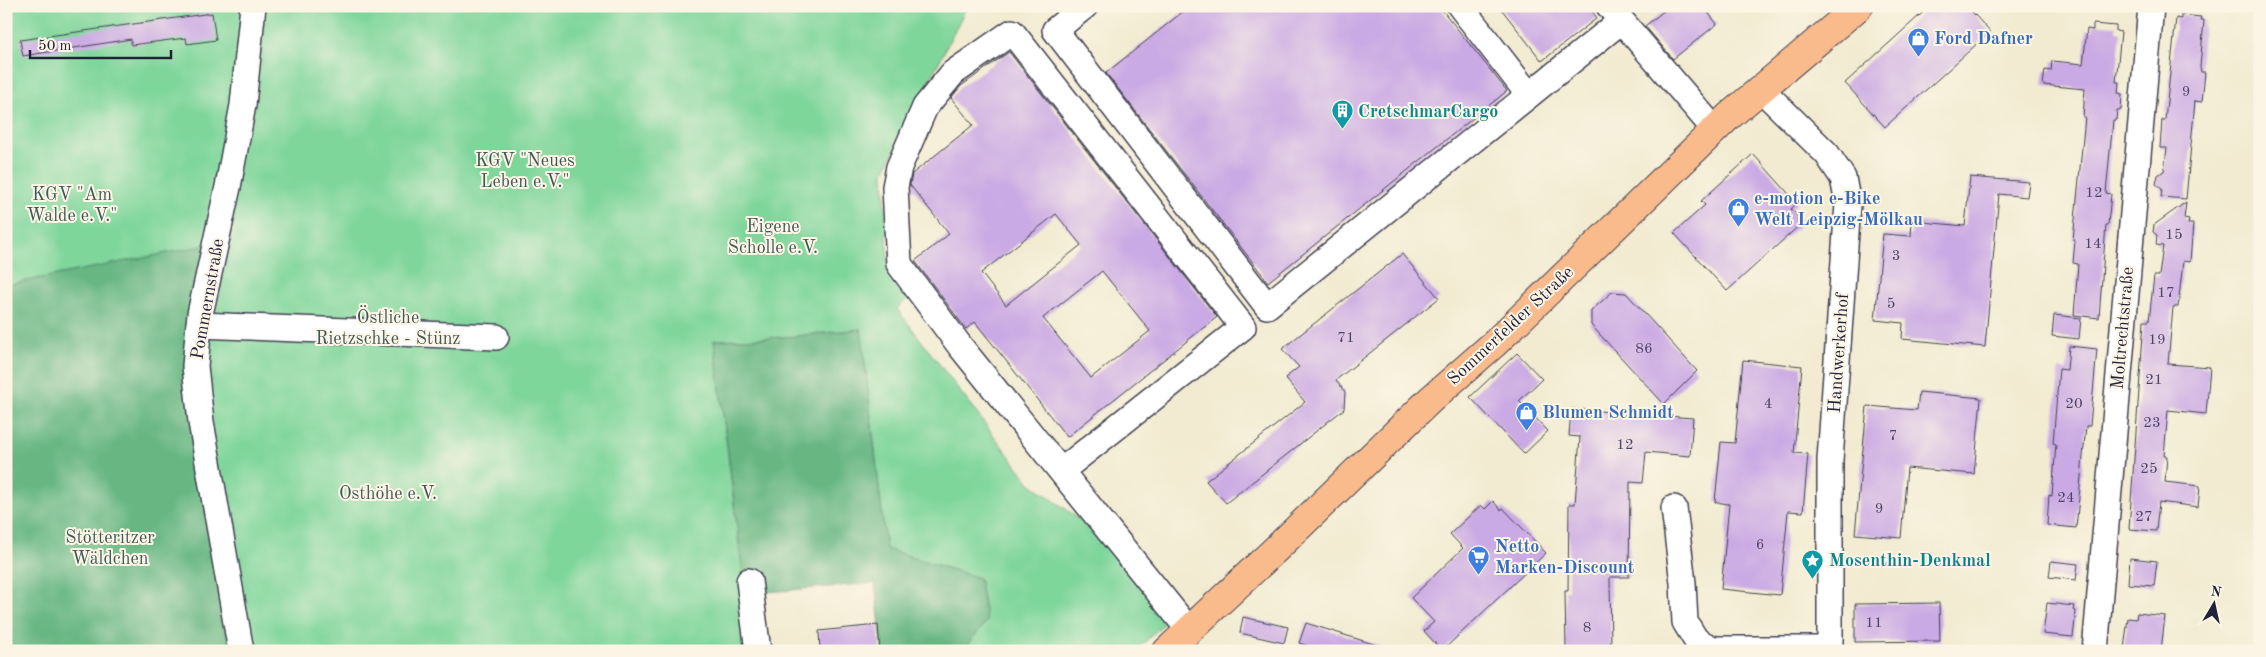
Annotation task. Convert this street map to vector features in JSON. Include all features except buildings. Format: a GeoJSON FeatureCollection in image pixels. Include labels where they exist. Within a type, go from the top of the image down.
{"type":"FeatureCollection","features":[{"type":"Feature","properties":{"kind":"main road","name":"Sommerfelder Straße"},"geometry":{"type":"LineString","coordinates":[[1167,651],[1430,400],[1495,343],[1715,130],[1850,9]]}},
{"type":"Feature","properties":{"kind":"street","name":"Pommernstraße"},"geometry":{"type":"LineString","coordinates":[[240,651],[201,422],[195,366],[199,325],[243,105],[254,6]]}},
{"type":"Feature","properties":{"kind":"street"},"geometry":{"type":"LineString","coordinates":[[1085,6],[1055,30],[1267,306],[1529,95],[1615,14],[1715,130]]}},
{"type":"Feature","properties":{"kind":"street"},"geometry":{"type":"LineString","coordinates":[[1460,6],[1529,95]]}},
{"type":"Feature","properties":{"kind":"street","name":"Moltrechtstraße"},"geometry":{"type":"LineString","coordinates":[[2095,651],[2151,6]]}},
{"type":"Feature","properties":{"kind":"street"},"geometry":{"type":"LineString","coordinates":[[1061,471],[1243,327],[1012,32],[953,73],[925,107],[899,168],[895,187],[899,264],[960,346],[1189,630]]}},
{"type":"Feature","properties":{"kind":"street","name":"Handwerkerhof"},"geometry":{"type":"LineString","coordinates":[[1674,508],[1684,583],[1685,622],[1696,640],[1713,649],[1830,650],[1830,460],[1848,204],[1843,178],[1826,154],[1761,89]]}},
{"type":"Feature","properties":{"kind":"street"},"geometry":{"type":"LineString","coordinates":[[199,325],[496,337]]}},
{"type":"Feature","properties":{"kind":"street"},"geometry":{"type":"LineString","coordinates":[[749,581],[758,651]]}},
{"type":"Feature","properties":{"kind":"green space","name":"Östliche Rietzschke - Stünz"},"geometry":{"type":"Polygon","coordinates":[[[6,6],[967,6],[884,172],[888,262],[911,295],[897,309],[1030,483],[1093,529],[1168,619],[1136,651],[962,651],[987,621],[979,578],[886,549],[861,329],[788,337],[714,340],[752,651],[6,651],[6,6]]]}},
{"type":"Feature","properties":{"kind":"green space","name":"Stötteritzer Wäldchen"},"geometry":{"type":"Polygon","coordinates":[[[207,245],[185,368],[230,651],[6,651],[6,285],[207,245]]]}},
{"type":"Feature","properties":{"kind":"green space"},"geometry":{"type":"Polygon","coordinates":[[[861,329],[886,549],[979,578],[987,621],[962,651],[883,651],[875,583],[755,593],[743,574],[714,340],[788,337],[861,329]]]}},
{"type":"Feature","properties":{"kind":"place","name":"Ford Dafner"},"geometry":{"type":"Point","coordinates":[1918,57]}},
{"type":"Feature","properties":{"kind":"place","name":"CretschmarCargo"},"geometry":{"type":"Point","coordinates":[1342,130]}},
{"type":"Feature","properties":{"kind":"place","name":"e-motion e-Bike Welt Leipzig-Mölkau"},"geometry":{"type":"Point","coordinates":[1738,227]}},
{"type":"Feature","properties":{"kind":"place","name":"Blumen Schmidt"},"geometry":{"type":"Point","coordinates":[1526,431]}},
{"type":"Feature","properties":{"kind":"place","name":"Netto Marken-Discount"},"geometry":{"type":"Point","coordinates":[1479,575]}},
{"type":"Feature","properties":{"kind":"place","name":"Mosenthin-Denkmal"},"geometry":{"type":"Point","coordinates":[1813,579]}},
{"type":"Feature","properties":{"kind":"park label","name":"KGV \"Neues Leben e.V.\""},"geometry":{"type":"Point","coordinates":[525,170]}},
{"type":"Feature","properties":{"kind":"park label","name":"KGV \"Am Walde e.V.\""},"geometry":{"type":"Point","coordinates":[72,204]}},
{"type":"Feature","properties":{"kind":"park label","name":"Eigene Scholle e.V."},"geometry":{"type":"Point","coordinates":[773,236]}},
{"type":"Feature","properties":{"kind":"park label","name":"Osthöhe e.V."},"geometry":{"type":"Point","coordinates":[388,493]}}]}
